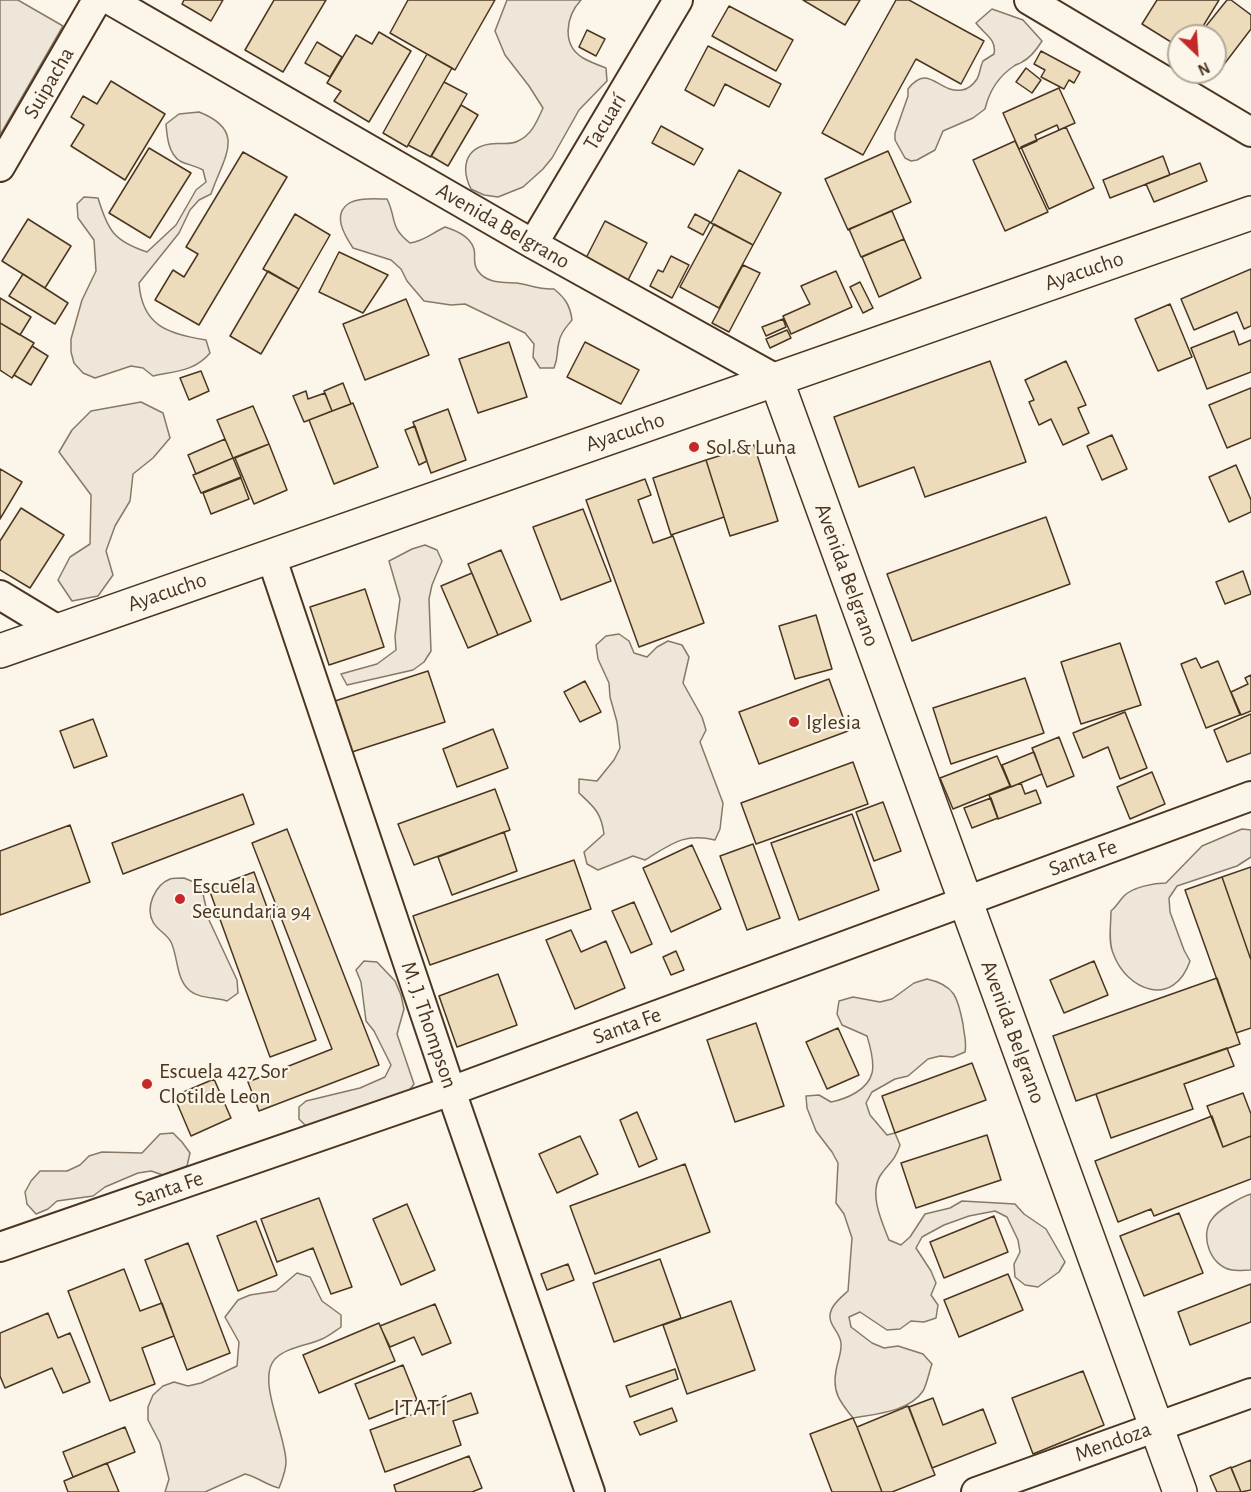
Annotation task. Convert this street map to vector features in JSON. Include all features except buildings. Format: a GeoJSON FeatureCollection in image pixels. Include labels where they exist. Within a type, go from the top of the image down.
{"type":"FeatureCollection","features":[{"type":"Feature","properties":{"kind":"street","name":"Suipacha"},"geometry":{"type":"LineString","coordinates":[[0,166],[97,0]]}},
{"type":"Feature","properties":{"kind":"street","name":"Avenida Belgrano"},"geometry":{"type":"LineString","coordinates":[[110,0],[533,244],[776,379],[1180,1492]]}},
{"type":"Feature","properties":{"kind":"street","name":"Tacuarí"},"geometry":{"type":"LineString","coordinates":[[533,244],[678,0]]}},
{"type":"Feature","properties":{"kind":"street"},"geometry":{"type":"LineString","coordinates":[[1029,0],[1251,132]]}},
{"type":"Feature","properties":{"kind":"street","name":"Ayacucho"},"geometry":{"type":"LineString","coordinates":[[0,651],[1251,213]]}},
{"type":"Feature","properties":{"kind":"street","name":"M. J. Thompson"},"geometry":{"type":"LineString","coordinates":[[271,556],[451,1091],[590,1492]]}},
{"type":"Feature","properties":{"kind":"street"},"geometry":{"type":"LineString","coordinates":[[0,595],[58,630]]}},
{"type":"Feature","properties":{"kind":"street","name":"Santa Fe"},"geometry":{"type":"LineString","coordinates":[[0,1247],[451,1091],[1251,796]]}},
{"type":"Feature","properties":{"kind":"street","name":"Mendoza"},"geometry":{"type":"LineString","coordinates":[[976,1492],[1251,1393]]}},
{"type":"Feature","properties":{"kind":"shaded area"},"geometry":{"type":"Polygon","coordinates":[[[0,0],[18,0],[63,26],[0,135],[0,0]]]}},
{"type":"Feature","properties":{"kind":"shaded area"},"geometry":{"type":"Polygon","coordinates":[[[507,0],[581,0],[569,22],[571,46],[586,59],[606,68],[607,81],[579,110],[552,158],[543,169],[523,187],[498,197],[484,195],[471,189],[466,174],[467,160],[481,146],[511,143],[523,138],[534,127],[543,108],[505,55],[495,31],[507,0]]]}},
{"type":"Feature","properties":{"kind":"shaded area"},"geometry":{"type":"Polygon","coordinates":[[[992,9],[1023,20],[1042,41],[1031,56],[1015,65],[999,80],[985,109],[973,118],[943,131],[935,150],[917,160],[911,161],[905,158],[895,140],[895,133],[908,96],[908,89],[915,81],[922,78],[954,90],[968,88],[972,85],[978,77],[983,61],[994,54],[992,40],[976,23],[992,9]]]}},
{"type":"Feature","properties":{"kind":"shaded area"},"geometry":{"type":"Polygon","coordinates":[[[199,112],[223,128],[228,147],[225,157],[211,194],[199,200],[190,210],[179,233],[139,283],[141,298],[151,318],[169,331],[206,340],[210,353],[191,367],[153,376],[143,368],[131,366],[95,378],[83,373],[74,363],[71,339],[82,300],[96,271],[94,240],[78,218],[77,204],[84,197],[98,198],[105,219],[114,233],[127,244],[147,252],[176,225],[196,190],[206,182],[203,170],[176,158],[169,144],[166,129],[166,124],[179,114],[199,112]]]}},
{"type":"Feature","properties":{"kind":"shaded area"},"geometry":{"type":"Polygon","coordinates":[[[387,199],[396,227],[410,243],[424,239],[445,227],[449,228],[462,234],[472,244],[476,268],[486,278],[496,282],[554,289],[561,296],[570,310],[572,320],[561,336],[554,368],[540,368],[533,357],[534,344],[525,333],[465,304],[451,305],[424,301],[407,281],[401,269],[391,260],[353,248],[340,220],[343,209],[356,200],[387,199]]]}},
{"type":"Feature","properties":{"kind":"shaded area"},"geometry":{"type":"Polygon","coordinates":[[[141,402],[163,413],[170,438],[153,458],[133,474],[130,501],[115,526],[106,551],[113,575],[98,596],[72,601],[58,580],[70,557],[90,544],[91,495],[59,452],[72,430],[91,411],[141,402]]]}},
{"type":"Feature","properties":{"kind":"shaded area"},"geometry":{"type":"Polygon","coordinates":[[[425,545],[437,550],[442,561],[429,599],[431,651],[424,662],[413,670],[347,685],[341,674],[377,664],[396,650],[395,636],[400,599],[389,561],[425,545]]]}},
{"type":"Feature","properties":{"kind":"shaded area"},"geometry":{"type":"Polygon","coordinates":[[[619,634],[629,641],[634,653],[647,657],[657,647],[668,641],[682,645],[689,657],[683,683],[702,717],[706,730],[700,742],[723,803],[720,829],[715,840],[694,838],[678,841],[645,860],[633,856],[598,870],[587,864],[584,852],[604,834],[603,826],[596,810],[579,793],[579,779],[597,781],[614,760],[620,748],[609,683],[598,659],[596,645],[606,636],[619,634]]]}},
{"type":"Feature","properties":{"kind":"shaded area"},"geometry":{"type":"Polygon","coordinates":[[[1242,829],[1251,830],[1251,857],[1237,866],[1177,886],[1169,898],[1170,912],[1190,961],[1183,976],[1173,985],[1162,989],[1151,989],[1139,985],[1120,966],[1111,948],[1111,911],[1124,896],[1133,890],[1166,883],[1202,846],[1242,829]]]}},
{"type":"Feature","properties":{"kind":"shaded area"},"geometry":{"type":"Polygon","coordinates":[[[184,878],[196,883],[203,894],[209,920],[237,980],[238,993],[227,1001],[202,996],[188,989],[181,979],[171,942],[155,925],[151,916],[151,903],[160,886],[170,879],[184,878]]]}},
{"type":"Feature","properties":{"kind":"shaded area"},"geometry":{"type":"Polygon","coordinates":[[[364,961],[377,962],[395,981],[401,995],[404,1009],[397,1034],[414,1084],[406,1095],[371,1109],[359,1107],[307,1127],[299,1119],[299,1107],[306,1101],[360,1088],[385,1077],[391,1065],[374,1031],[366,1021],[361,982],[356,970],[364,961]]]}},
{"type":"Feature","properties":{"kind":"shaded area"},"geometry":{"type":"Polygon","coordinates":[[[927,979],[944,985],[954,994],[963,1024],[965,1052],[953,1057],[940,1056],[928,1059],[908,1076],[895,1079],[872,1092],[866,1103],[870,1115],[887,1135],[895,1133],[900,1145],[880,1176],[876,1191],[878,1208],[889,1240],[901,1245],[910,1237],[925,1214],[950,1208],[962,1201],[1015,1204],[1024,1214],[1046,1229],[1065,1262],[1059,1272],[1038,1287],[1025,1285],[1015,1277],[1014,1264],[1020,1252],[1018,1240],[1007,1217],[995,1211],[969,1216],[944,1225],[922,1237],[916,1248],[936,1283],[931,1295],[938,1305],[936,1318],[924,1322],[911,1321],[900,1329],[887,1330],[860,1312],[849,1317],[851,1327],[872,1343],[884,1348],[898,1346],[923,1354],[932,1364],[926,1385],[917,1398],[909,1404],[881,1413],[853,1418],[836,1391],[835,1378],[841,1343],[830,1317],[832,1308],[848,1291],[852,1238],[844,1214],[836,1203],[838,1163],[816,1131],[807,1108],[806,1096],[819,1095],[831,1102],[843,1099],[856,1093],[870,1079],[873,1059],[867,1036],[842,1025],[837,1014],[839,1001],[853,997],[880,1002],[892,999],[914,983],[927,979]]]}},
{"type":"Feature","properties":{"kind":"shaded area"},"geometry":{"type":"Polygon","coordinates":[[[173,1133],[190,1153],[187,1166],[163,1175],[151,1171],[138,1173],[105,1187],[93,1196],[57,1201],[48,1209],[36,1214],[27,1204],[25,1192],[40,1171],[67,1171],[80,1165],[89,1156],[102,1152],[142,1153],[160,1134],[173,1133]]]}},
{"type":"Feature","properties":{"kind":"shaded area"},"geometry":{"type":"Polygon","coordinates":[[[1251,1194],[1251,1270],[1225,1268],[1218,1263],[1209,1250],[1208,1226],[1219,1212],[1251,1194]]]}},
{"type":"Feature","properties":{"kind":"shaded area"},"geometry":{"type":"Polygon","coordinates":[[[297,1273],[310,1277],[322,1301],[341,1315],[341,1327],[322,1339],[285,1352],[275,1359],[270,1368],[270,1393],[286,1462],[279,1488],[245,1474],[205,1492],[165,1492],[169,1479],[160,1443],[148,1420],[148,1407],[153,1395],[163,1386],[174,1382],[188,1386],[201,1383],[237,1366],[239,1342],[225,1317],[238,1300],[250,1295],[276,1291],[297,1273]]]}},
{"type":"Feature","properties":{"kind":"place","name":"Sol & Luna"},"geometry":{"type":"Point","coordinates":[694,447]}},
{"type":"Feature","properties":{"kind":"place","name":"Iglesia"},"geometry":{"type":"Point","coordinates":[794,722]}},
{"type":"Feature","properties":{"kind":"place","name":"Escuela Secundaria 94"},"geometry":{"type":"Point","coordinates":[180,899]}},
{"type":"Feature","properties":{"kind":"place","name":"Escuela 427 Sor Clotilde Leon"},"geometry":{"type":"Point","coordinates":[147,1084]}},
{"type":"Feature","properties":{"kind":"district","name":"ITATÍ"},"geometry":{"type":"Point","coordinates":[421,1408]}}]}
